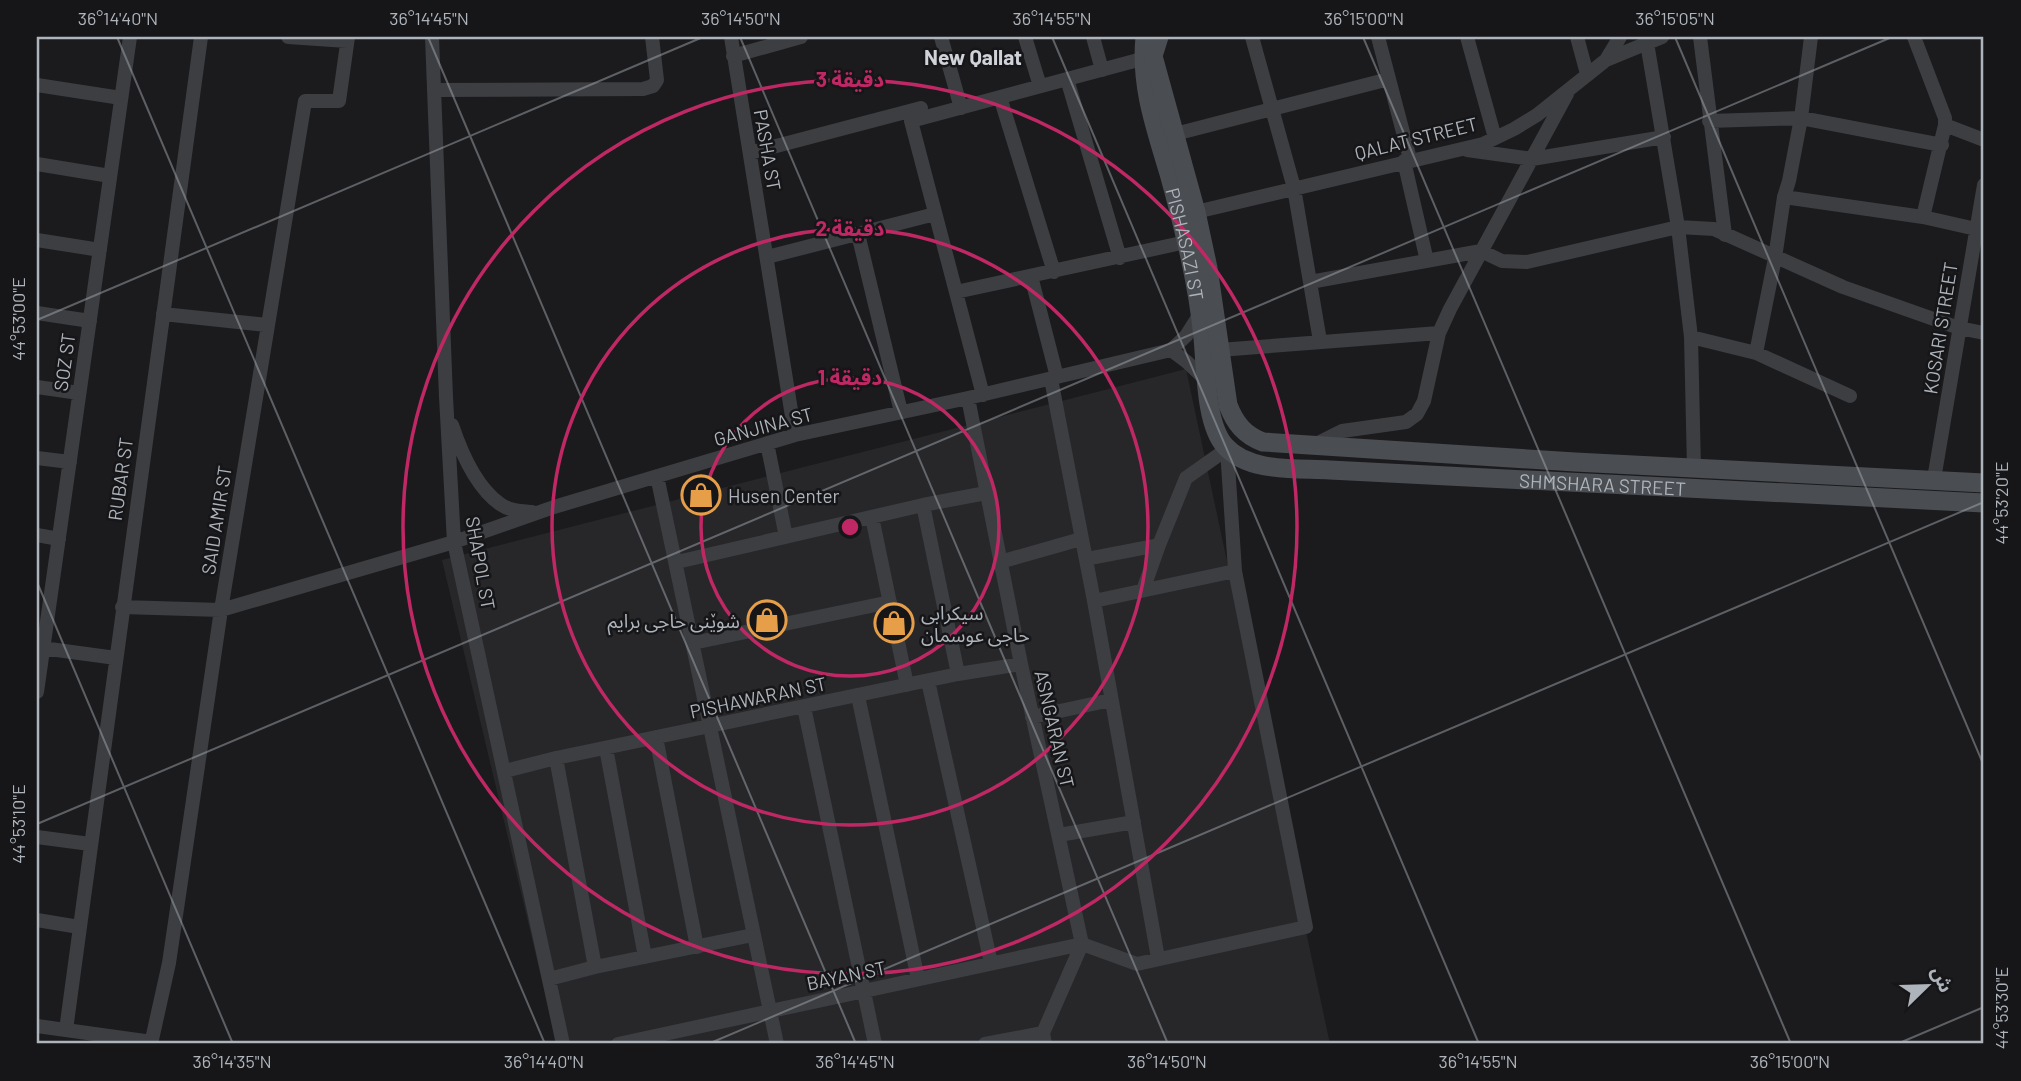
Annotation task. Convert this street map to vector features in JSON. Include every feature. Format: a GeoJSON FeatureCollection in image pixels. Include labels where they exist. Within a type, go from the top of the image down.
{"type":"FeatureCollection","features":[{"type":"Feature","properties":{"kind":"main road","name":"PISHASAZI ST"},"geometry":{"type":"LineString","coordinates":[[1145,37],[1148,57],[1147,93],[1186,242],[1200,314],[1214,423],[1221,442],[1227,449]]}},
{"type":"Feature","properties":{"kind":"main road","name":"PISHASAZI ST"},"geometry":{"type":"LineString","coordinates":[[1159,37],[1148,57],[1175,134],[1196,212],[1208,268],[1228,405],[1244,432]]}},
{"type":"Feature","properties":{"kind":"main road","name":"SHMSHARA STREET"},"geometry":{"type":"LineString","coordinates":[[1244,432],[1263,442],[1984,483]]}},
{"type":"Feature","properties":{"kind":"main road"},"geometry":{"type":"LineString","coordinates":[[1227,449],[1244,432]]}},
{"type":"Feature","properties":{"kind":"main road","name":"SHMSHARA STREET"},"geometry":{"type":"LineString","coordinates":[[1227,449],[1242,459],[1271,466],[1984,503]]}},
{"type":"Feature","properties":{"kind":"main road"},"geometry":{"type":"LineString","coordinates":[[1869,498],[1870,477]]}},
{"type":"Feature","properties":{"kind":"main road"},"geometry":{"type":"LineString","coordinates":[[1899,500],[1901,478]]}},
{"type":"Feature","properties":{"kind":"street","name":"SOZ ST"},"geometry":{"type":"LineString","coordinates":[[37,685],[42,648],[42,614],[59,538],[130,37]]}},
{"type":"Feature","properties":{"kind":"street","name":"RUBAR ST"},"geometry":{"type":"LineString","coordinates":[[66,1030],[201,37]]}},
{"type":"Feature","properties":{"kind":"street"},"geometry":{"type":"LineString","coordinates":[[288,37],[347,39]]}},
{"type":"Feature","properties":{"kind":"street","name":"SHAPOL ST"},"geometry":{"type":"LineString","coordinates":[[432,37],[454,542],[563,1044]]}},
{"type":"Feature","properties":{"kind":"street"},"geometry":{"type":"LineString","coordinates":[[436,90],[643,89],[653,86],[657,80],[652,37]]}},
{"type":"Feature","properties":{"kind":"street","name":"PASHA ST"},"geometry":{"type":"LineString","coordinates":[[731,37],[795,435]]}},
{"type":"Feature","properties":{"kind":"street"},"geometry":{"type":"LineString","coordinates":[[733,56],[801,37]]}},
{"type":"Feature","properties":{"kind":"street"},"geometry":{"type":"LineString","coordinates":[[942,37],[959,103]]}},
{"type":"Feature","properties":{"kind":"street"},"geometry":{"type":"LineString","coordinates":[[1025,37],[1040,86]]}},
{"type":"Feature","properties":{"kind":"street"},"geometry":{"type":"LineString","coordinates":[[1093,37],[1102,70]]}},
{"type":"Feature","properties":{"kind":"street"},"geometry":{"type":"LineString","coordinates":[[1252,37],[1294,188],[1321,341]]}},
{"type":"Feature","properties":{"kind":"street"},"geometry":{"type":"LineString","coordinates":[[1378,37],[1427,261]]}},
{"type":"Feature","properties":{"kind":"street"},"geometry":{"type":"LineString","coordinates":[[1467,37],[1495,138]]}},
{"type":"Feature","properties":{"kind":"street"},"geometry":{"type":"LineString","coordinates":[[1577,37],[1587,74]]}},
{"type":"Feature","properties":{"kind":"street"},"geometry":{"type":"LineString","coordinates":[[1606,60],[1620,37]]}},
{"type":"Feature","properties":{"kind":"street","name":"QALAT STREET"},"geometry":{"type":"LineString","coordinates":[[1196,212],[1407,160],[1462,150],[1495,138],[1537,115],[1606,60],[1662,37]]}},
{"type":"Feature","properties":{"kind":"street"},"geometry":{"type":"LineString","coordinates":[[1700,37],[1725,234]]}},
{"type":"Feature","properties":{"kind":"street"},"geometry":{"type":"LineString","coordinates":[[1756,353],[1801,118],[1811,37]]}},
{"type":"Feature","properties":{"kind":"street"},"geometry":{"type":"LineString","coordinates":[[1914,37],[1945,118],[1942,145],[1923,217]]}},
{"type":"Feature","properties":{"kind":"street","name":"SAID AMIR ST"},"geometry":{"type":"LineString","coordinates":[[152,1043],[169,963],[221,610],[305,101],[340,102],[347,39]]}},
{"type":"Feature","properties":{"kind":"street"},"geometry":{"type":"LineString","coordinates":[[1647,43],[1678,227],[1691,337],[1694,468]]}},
{"type":"Feature","properties":{"kind":"street"},"geometry":{"type":"LineString","coordinates":[[750,153],[959,103],[1000,97],[1148,57]]}},
{"type":"Feature","properties":{"kind":"street"},"geometry":{"type":"LineString","coordinates":[[1067,79],[1120,258]]}},
{"type":"Feature","properties":{"kind":"street"},"geometry":{"type":"LineString","coordinates":[[1175,134],[1389,79]]}},
{"type":"Feature","properties":{"kind":"street"},"geometry":{"type":"LineString","coordinates":[[37,85],[121,99]]}},
{"type":"Feature","properties":{"kind":"street"},"geometry":{"type":"LineString","coordinates":[[1314,445],[1342,430],[1405,422],[1418,414],[1424,401],[1439,333],[1572,87]]}},
{"type":"Feature","properties":{"kind":"street"},"geometry":{"type":"LineString","coordinates":[[1000,97],[1054,272]]}},
{"type":"Feature","properties":{"kind":"street"},"geometry":{"type":"LineString","coordinates":[[959,103],[911,121],[983,395]]}},
{"type":"Feature","properties":{"kind":"street"},"geometry":{"type":"LineString","coordinates":[[1709,121],[1801,118],[1942,145]]}},
{"type":"Feature","properties":{"kind":"street"},"geometry":{"type":"LineString","coordinates":[[1945,125],[1984,140]]}},
{"type":"Feature","properties":{"kind":"street"},"geometry":{"type":"LineString","coordinates":[[1462,150],[1531,159],[1664,138]]}},
{"type":"Feature","properties":{"kind":"street"},"geometry":{"type":"LineString","coordinates":[[37,164],[110,176]]}},
{"type":"Feature","properties":{"kind":"street","name":"KOSARI STREET"},"geometry":{"type":"LineString","coordinates":[[1934,479],[1983,192]]}},
{"type":"Feature","properties":{"kind":"street"},"geometry":{"type":"LineString","coordinates":[[1784,197],[1923,217],[1976,229]]}},
{"type":"Feature","properties":{"kind":"street"},"geometry":{"type":"LineString","coordinates":[[766,257],[936,214]]}},
{"type":"Feature","properties":{"kind":"street"},"geometry":{"type":"LineString","coordinates":[[1310,282],[1481,251],[1502,261],[1527,262],[1678,227],[1714,229],[1843,287],[1959,328],[1984,333]]}},
{"type":"Feature","properties":{"kind":"street"},"geometry":{"type":"LineString","coordinates":[[858,234],[901,412]]}},
{"type":"Feature","properties":{"kind":"street"},"geometry":{"type":"LineString","coordinates":[[37,240],[100,250]]}},
{"type":"Feature","properties":{"kind":"street"},"geometry":{"type":"LineString","coordinates":[[956,292],[1186,242]]}},
{"type":"Feature","properties":{"kind":"street"},"geometry":{"type":"LineString","coordinates":[[1031,276],[1054,378],[1158,958]]}},
{"type":"Feature","properties":{"kind":"street"},"geometry":{"type":"LineString","coordinates":[[37,313],[90,321]]}},
{"type":"Feature","properties":{"kind":"street"},"geometry":{"type":"LineString","coordinates":[[163,314],[267,325]]}},
{"type":"Feature","properties":{"kind":"street"},"geometry":{"type":"LineString","coordinates":[[1200,314],[1186,336],[1171,351],[1207,381]]}},
{"type":"Feature","properties":{"kind":"street"},"geometry":{"type":"LineString","coordinates":[[1219,350],[1439,333]]}},
{"type":"Feature","properties":{"kind":"street"},"geometry":{"type":"LineString","coordinates":[[1691,337],[1756,353],[1850,396]]}},
{"type":"Feature","properties":{"kind":"street","name":"GANJINA ST"},"geometry":{"type":"LineString","coordinates":[[122,607],[221,610],[454,542],[554,508],[795,435],[1171,351]]}},
{"type":"Feature","properties":{"kind":"street"},"geometry":{"type":"LineString","coordinates":[[37,387],[79,393]]}},
{"type":"Feature","properties":{"kind":"street"},"geometry":{"type":"LineString","coordinates":[[446,397],[452,427],[460,447],[489,494],[501,505],[514,511],[532,512],[554,508]]}},
{"type":"Feature","properties":{"kind":"street","name":"ASNGARAN ST"},"geometry":{"type":"LineString","coordinates":[[968,398],[1020,664],[1082,944]]}},
{"type":"Feature","properties":{"kind":"street"},"geometry":{"type":"LineString","coordinates":[[767,443],[786,537]]}},
{"type":"Feature","properties":{"kind":"street"},"geometry":{"type":"LineString","coordinates":[[1143,590],[1158,545],[1186,478],[1227,449]]}},
{"type":"Feature","properties":{"kind":"street"},"geometry":{"type":"LineString","coordinates":[[985,1044],[1044,1039],[1082,944],[1137,964],[1306,927],[1235,570],[1227,449]]}},
{"type":"Feature","properties":{"kind":"street"},"geometry":{"type":"LineString","coordinates":[[37,458],[70,462]]}},
{"type":"Feature","properties":{"kind":"street"},"geometry":{"type":"LineString","coordinates":[[657,476],[777,1044]]}},
{"type":"Feature","properties":{"kind":"street"},"geometry":{"type":"LineString","coordinates":[[677,562],[986,493]]}},
{"type":"Feature","properties":{"kind":"street"},"geometry":{"type":"LineString","coordinates":[[923,505],[958,674]]}},
{"type":"Feature","properties":{"kind":"street"},"geometry":{"type":"LineString","coordinates":[[872,517],[906,685]]}},
{"type":"Feature","properties":{"kind":"street"},"geometry":{"type":"LineString","coordinates":[[37,536],[59,538]]}},
{"type":"Feature","properties":{"kind":"street"},"geometry":{"type":"LineString","coordinates":[[1000,562],[1081,538]]}},
{"type":"Feature","properties":{"kind":"street"},"geometry":{"type":"LineString","coordinates":[[1086,559],[1158,545]]}},
{"type":"Feature","properties":{"kind":"street"},"geometry":{"type":"LineString","coordinates":[[1094,601],[1235,570]]}},
{"type":"Feature","properties":{"kind":"street"},"geometry":{"type":"LineString","coordinates":[[693,643],[890,602]]}},
{"type":"Feature","properties":{"kind":"street"},"geometry":{"type":"LineString","coordinates":[[42,648],[116,658]]}},
{"type":"Feature","properties":{"kind":"street","name":"PISHAWARAN ST"},"geometry":{"type":"LineString","coordinates":[[505,771],[958,674],[1020,664]]}},
{"type":"Feature","properties":{"kind":"street"},"geometry":{"type":"LineString","coordinates":[[928,681],[992,963]]}},
{"type":"Feature","properties":{"kind":"street"},"geometry":{"type":"LineString","coordinates":[[858,696],[918,979]]}},
{"type":"Feature","properties":{"kind":"street"},"geometry":{"type":"LineString","coordinates":[[1032,718],[1111,700]]}},
{"type":"Feature","properties":{"kind":"street"},"geometry":{"type":"LineString","coordinates":[[804,706],[875,1044]]}},
{"type":"Feature","properties":{"kind":"street"},"geometry":{"type":"LineString","coordinates":[[656,737],[697,947]]}},
{"type":"Feature","properties":{"kind":"street"},"geometry":{"type":"LineString","coordinates":[[606,748],[645,957]]}},
{"type":"Feature","properties":{"kind":"street"},"geometry":{"type":"LineString","coordinates":[[556,758],[595,967]]}},
{"type":"Feature","properties":{"kind":"street"},"geometry":{"type":"LineString","coordinates":[[1059,835],[1134,822]]}},
{"type":"Feature","properties":{"kind":"street"},"geometry":{"type":"LineString","coordinates":[[37,837],[90,844]]}},
{"type":"Feature","properties":{"kind":"street"},"geometry":{"type":"LineString","coordinates":[[37,920],[79,928]]}},
{"type":"Feature","properties":{"kind":"street"},"geometry":{"type":"LineString","coordinates":[[549,979],[753,935]]}},
{"type":"Feature","properties":{"kind":"street","name":"BAYAN ST"},"geometry":{"type":"LineString","coordinates":[[618,1044],[1082,944]]}},
{"type":"Feature","properties":{"kind":"street"},"geometry":{"type":"LineString","coordinates":[[37,1026],[152,1043]]}},
{"type":"Feature","properties":{"kind":"shaded area"},"geometry":{"type":"Polygon","coordinates":[[[1186,369],[1330,1044],[557,1044],[442,560],[1186,369]]]}},
{"type":"Feature","properties":{"kind":"place","name":"Husen Center"},"geometry":{"type":"Point","coordinates":[701,495]}},
{"type":"Feature","properties":{"kind":"place","name":"شوێنی حاجی برایم"},"geometry":{"type":"Point","coordinates":[767,620]}},
{"type":"Feature","properties":{"kind":"place","name":"سیکرابی حاجی عوسمان"},"geometry":{"type":"Point","coordinates":[894,623]}},
{"type":"Feature","properties":{"kind":"district","name":"New Qallat"},"geometry":{"type":"Point","coordinates":[973,56]}}]}
